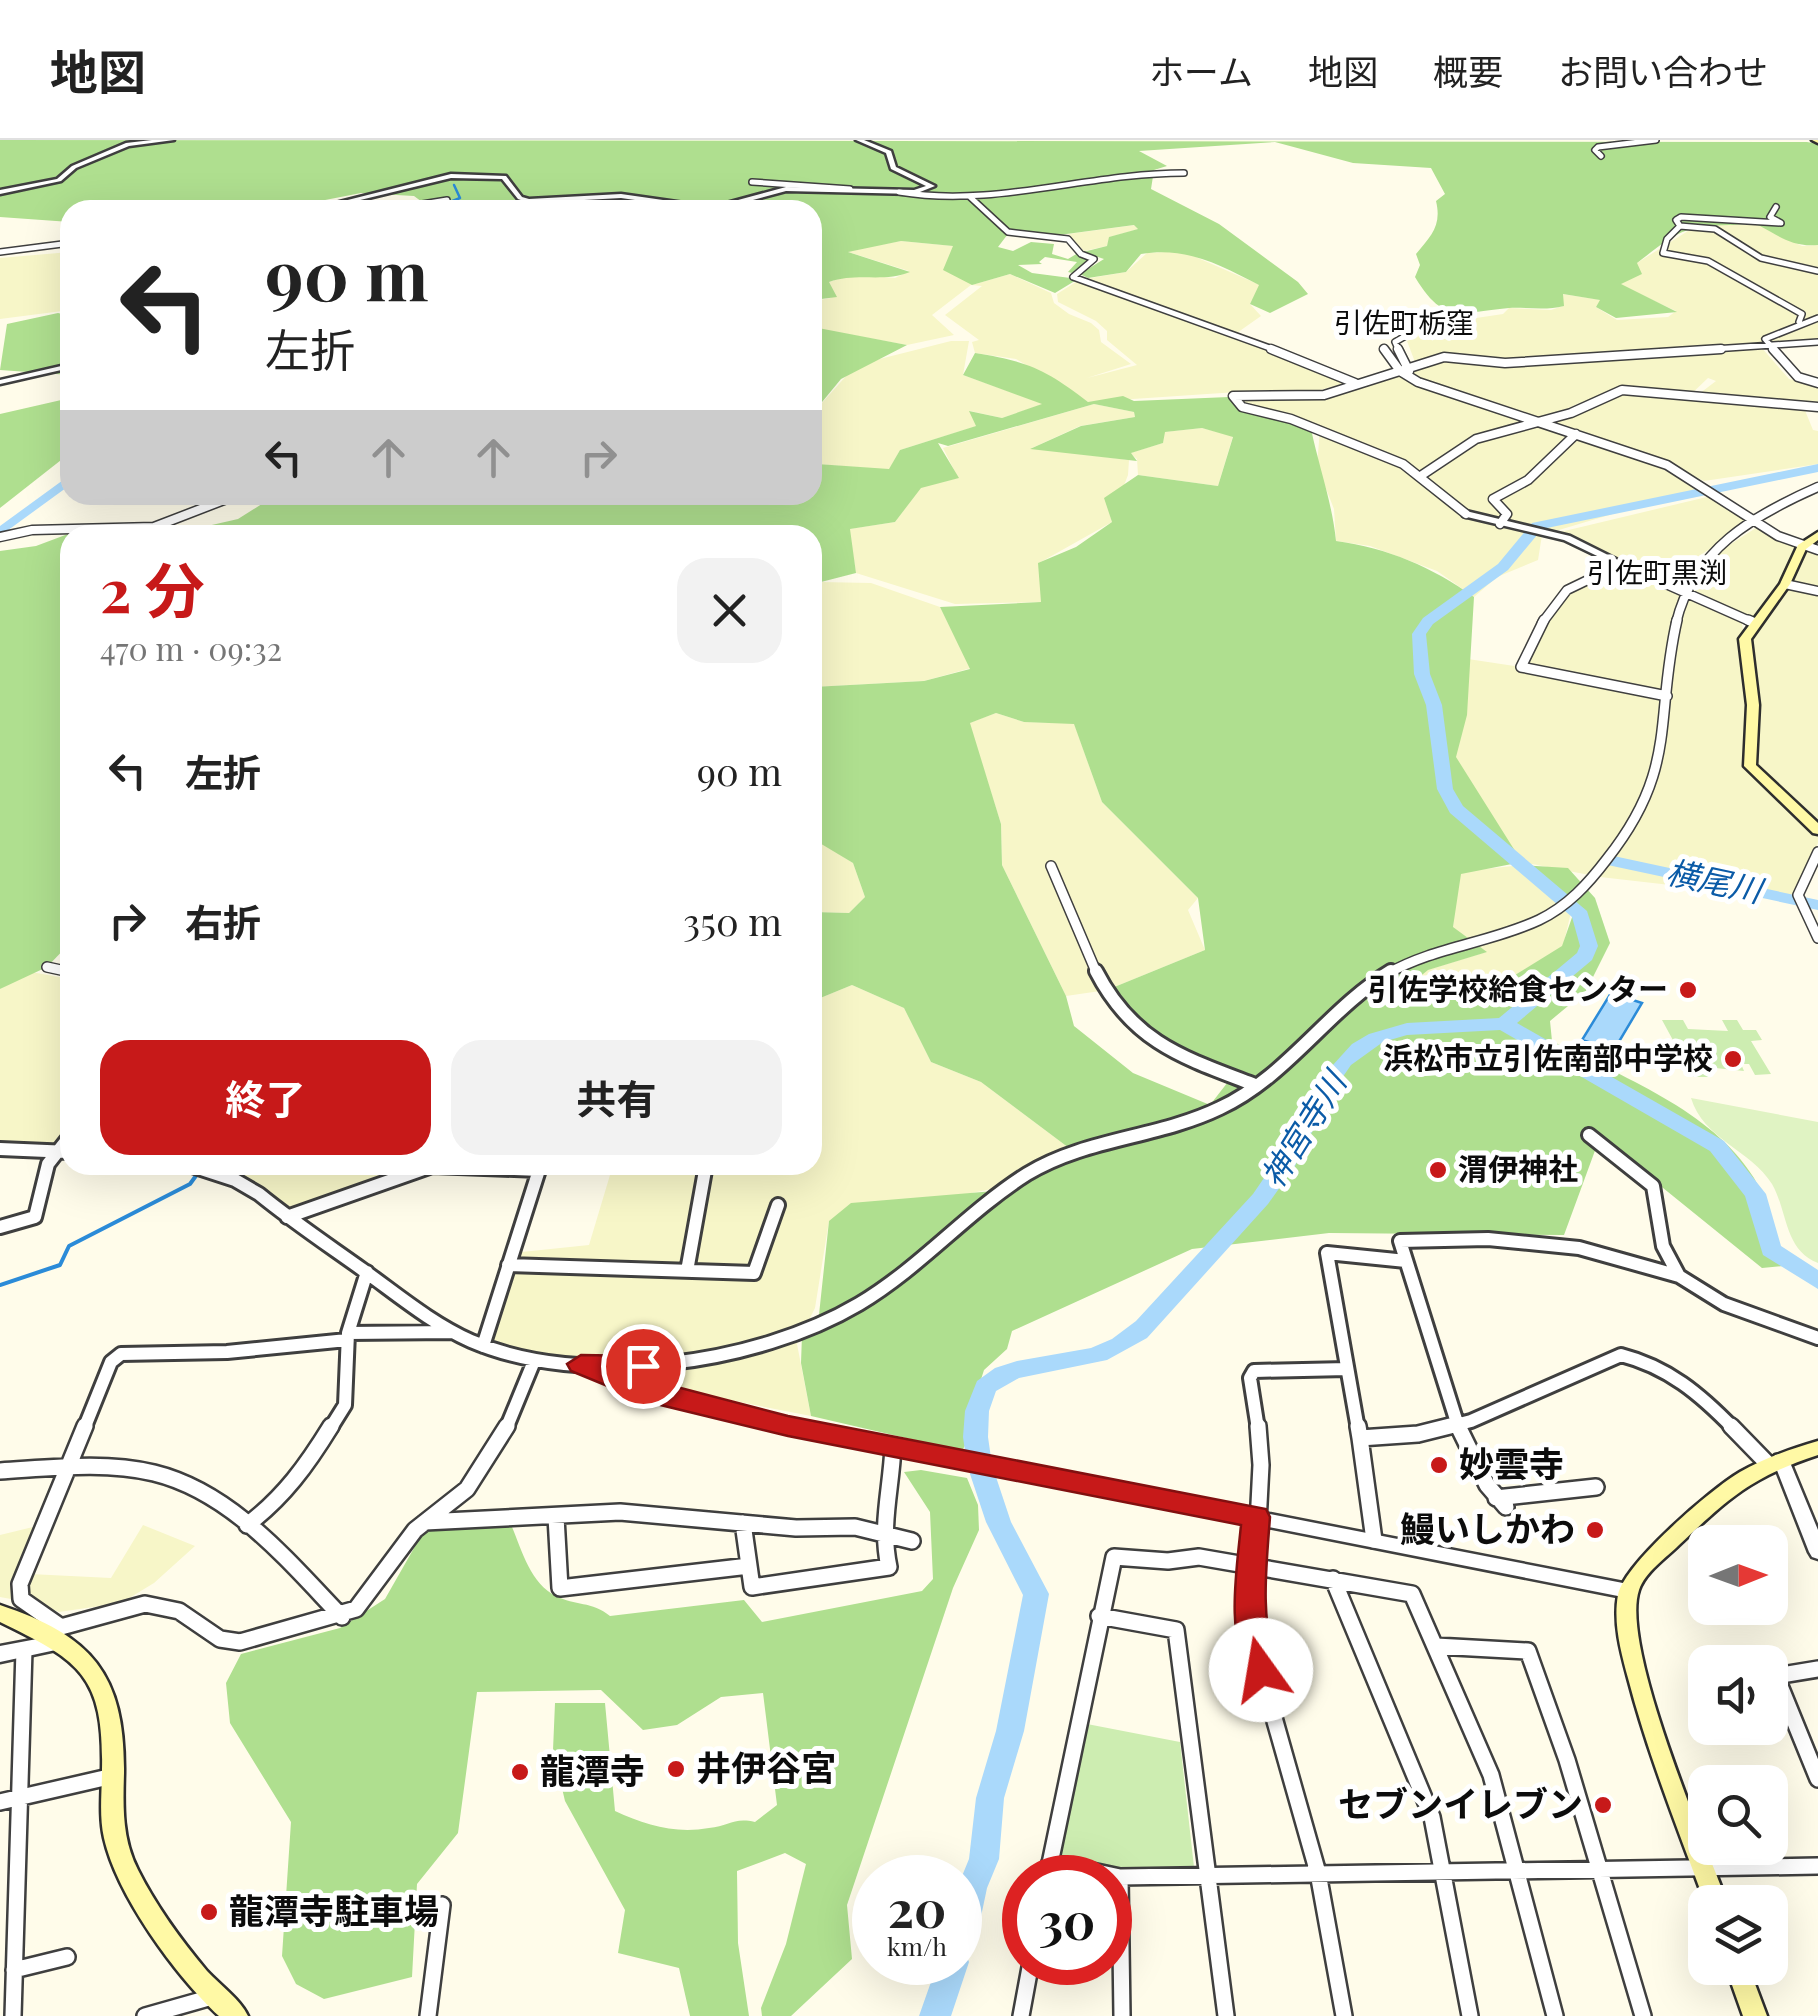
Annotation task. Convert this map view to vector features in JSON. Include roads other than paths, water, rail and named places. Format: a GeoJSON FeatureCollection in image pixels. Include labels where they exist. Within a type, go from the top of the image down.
{"type":"FeatureCollection","features":[{"type":"Feature","properties":{"kind":"main road"},"geometry":{"type":"LineString","coordinates":[[1818,535],[1802,546],[1785,584],[1754,623],[1744,650],[1753,705],[1750,766],[1818,830]]}},
{"type":"Feature","properties":{"kind":"main road"},"geometry":{"type":"LineString","coordinates":[[1710,1885],[1629,1646],[1628,1591],[1640,1573],[1730,1484],[1774,1462],[1818,1448]]}},
{"type":"Feature","properties":{"kind":"main road"},"geometry":{"type":"LineString","coordinates":[[0,1613],[54,1635],[86,1663],[110,1708],[114,1834],[126,1874],[212,1997],[236,2016]]}},
{"type":"Feature","properties":{"kind":"main road"},"geometry":{"type":"LineString","coordinates":[[1744,1985],[1755,2016]]}},
{"type":"Feature","properties":{"kind":"street"},"geometry":{"type":"LineString","coordinates":[[0,192],[59,180],[74,167],[128,144],[171,140]]}},
{"type":"Feature","properties":{"kind":"street"},"geometry":{"type":"LineString","coordinates":[[860,140],[890,152],[894,168],[932,186],[899,192]]}},
{"type":"Feature","properties":{"kind":"street"},"geometry":{"type":"LineString","coordinates":[[1601,156],[1595,149],[1656,140]]}},
{"type":"Feature","properties":{"kind":"street"},"geometry":{"type":"LineString","coordinates":[[354,200],[469,173],[504,177],[520,198],[532,200]]}},
{"type":"Feature","properties":{"kind":"street"},"geometry":{"type":"LineString","coordinates":[[752,182],[899,192],[937,199],[1093,178],[1184,173]]}},
{"type":"Feature","properties":{"kind":"street"},"geometry":{"type":"LineString","coordinates":[[743,200],[786,189],[879,191]]}},
{"type":"Feature","properties":{"kind":"street"},"geometry":{"type":"LineString","coordinates":[[569,200],[620,196],[651,200]]}},
{"type":"Feature","properties":{"kind":"street"},"geometry":{"type":"LineString","coordinates":[[969,196],[1004,230],[1068,239],[1081,254],[1094,259],[1073,277],[1355,382]]}},
{"type":"Feature","properties":{"kind":"street"},"geometry":{"type":"LineString","coordinates":[[1680,226],[1676,220],[1681,217],[1781,222],[1770,217],[1776,207]]}},
{"type":"Feature","properties":{"kind":"street"},"geometry":{"type":"LineString","coordinates":[[1799,322],[1802,314],[1750,283],[1728,276],[1722,268],[1701,258],[1663,252],[1667,239],[1680,226],[1717,229],[1756,256],[1818,271]]}},
{"type":"Feature","properties":{"kind":"street"},"geometry":{"type":"LineString","coordinates":[[0,252],[60,239]]}},
{"type":"Feature","properties":{"kind":"street"},"geometry":{"type":"LineString","coordinates":[[1406,372],[1395,342],[1436,318]]}},
{"type":"Feature","properties":{"kind":"street"},"geometry":{"type":"LineString","coordinates":[[1818,318],[1799,322],[1765,339],[1798,377],[1818,383]]}},
{"type":"Feature","properties":{"kind":"street"},"geometry":{"type":"LineString","coordinates":[[1754,623],[1560,537],[1466,514],[1422,475],[1291,420],[1242,406],[1233,396],[1266,392],[1308,397],[1444,358],[1504,363],[1818,342]]}},
{"type":"Feature","properties":{"kind":"street"},"geometry":{"type":"LineString","coordinates":[[1384,348],[1406,372],[1481,407],[1640,454],[1700,484],[1756,522],[1818,550]]}},
{"type":"Feature","properties":{"kind":"street"},"geometry":{"type":"LineString","coordinates":[[0,382],[60,368]]}},
{"type":"Feature","properties":{"kind":"street"},"geometry":{"type":"LineString","coordinates":[[1422,475],[1476,439],[1540,423],[1630,389],[1818,407]]}},
{"type":"Feature","properties":{"kind":"street"},"geometry":{"type":"LineString","coordinates":[[1500,524],[1507,514],[1492,499],[1528,480],[1576,434]]}},
{"type":"Feature","properties":{"kind":"street"},"geometry":{"type":"LineString","coordinates":[[220,1175],[235,1180],[452,1332],[534,1361],[658,1363],[717,1354],[791,1334],[897,1281],[1023,1176],[1048,1162],[1095,1142],[1188,1120],[1224,1107],[1256,1085],[1370,984],[1400,966],[1554,912],[1574,898],[1613,852],[1657,773],[1684,594],[1706,556],[1818,487]]}},
{"type":"Feature","properties":{"kind":"street"},"geometry":{"type":"LineString","coordinates":[[159,525],[211,505]]}},
{"type":"Feature","properties":{"kind":"street"},"geometry":{"type":"LineString","coordinates":[[0,537],[60,529]]}},
{"type":"Feature","properties":{"kind":"street"},"geometry":{"type":"LineString","coordinates":[[1621,564],[1582,576],[1561,594],[1547,610],[1521,667],[1558,671],[1667,696]]}},
{"type":"Feature","properties":{"kind":"street"},"geometry":{"type":"LineString","coordinates":[[1785,584],[1818,591]]}},
{"type":"Feature","properties":{"kind":"street"},"geometry":{"type":"LineString","coordinates":[[1818,852],[1796,892],[1796,905],[1818,938]]}},
{"type":"Feature","properties":{"kind":"street"},"geometry":{"type":"LineString","coordinates":[[1051,866],[1113,1003],[1132,1025],[1193,1062],[1256,1085]]}},
{"type":"Feature","properties":{"kind":"street"},"geometry":{"type":"LineString","coordinates":[[47,967],[60,970]]}},
{"type":"Feature","properties":{"kind":"street"},"geometry":{"type":"LineString","coordinates":[[1590,1136],[1653,1186],[1663,1246],[1680,1276]]}},
{"type":"Feature","properties":{"kind":"street"},"geometry":{"type":"LineString","coordinates":[[0,1150],[60,1152]]}},
{"type":"Feature","properties":{"kind":"street"},"geometry":{"type":"LineString","coordinates":[[0,1227],[34,1216],[48,1164],[60,1154]]}},
{"type":"Feature","properties":{"kind":"street"},"geometry":{"type":"LineString","coordinates":[[286,1217],[402,1175]]}},
{"type":"Feature","properties":{"kind":"street"},"geometry":{"type":"LineString","coordinates":[[483,1346],[537,1175]]}},
{"type":"Feature","properties":{"kind":"street"},"geometry":{"type":"LineString","coordinates":[[687,1271],[704,1175]]}},
{"type":"Feature","properties":{"kind":"street"},"geometry":{"type":"LineString","coordinates":[[508,1265],[758,1270],[778,1205]]}},
{"type":"Feature","properties":{"kind":"street"},"geometry":{"type":"LineString","coordinates":[[1596,1487],[1501,1502],[1458,1424],[1400,1241],[1516,1240],[1579,1248],[1680,1276],[1724,1304],[1818,1338]]}},
{"type":"Feature","properties":{"kind":"street"},"geometry":{"type":"LineString","coordinates":[[1374,1540],[1327,1254],[1406,1261]]}},
{"type":"Feature","properties":{"kind":"street"},"geometry":{"type":"LineString","coordinates":[[247,1525],[275,1504],[300,1475],[345,1405],[348,1336],[367,1272]]}},
{"type":"Feature","properties":{"kind":"street"},"geometry":{"type":"LineString","coordinates":[[54,1635],[21,1599],[20,1584],[111,1362],[121,1354],[228,1352],[348,1336],[452,1332]]}},
{"type":"Feature","properties":{"kind":"street"},"geometry":{"type":"LineString","coordinates":[[1360,1438],[1418,1434],[1458,1424],[1504,1409],[1621,1356],[1647,1359],[1678,1377],[1774,1462],[1818,1552]]}},
{"type":"Feature","properties":{"kind":"street"},"geometry":{"type":"LineString","coordinates":[[0,1654],[24,1650],[54,1635],[145,1604],[178,1611],[220,1639],[240,1642],[342,1617],[356,1609],[392,1558],[425,1522],[467,1489],[505,1432],[534,1361]]}},
{"type":"Feature","properties":{"kind":"street"},"geometry":{"type":"LineString","coordinates":[[581,1364],[644,1391],[893,1447],[1628,1591]]}},
{"type":"Feature","properties":{"kind":"street"},"geometry":{"type":"LineString","coordinates":[[1344,2016],[1318,1874],[1252,1640],[1248,1601],[1259,1430],[1250,1378],[1254,1371],[1347,1369]]}},
{"type":"Feature","properties":{"kind":"street"},"geometry":{"type":"LineString","coordinates":[[742,1522],[752,1587],[889,1566],[881,1531],[891,1502],[893,1447]]}},
{"type":"Feature","properties":{"kind":"street"},"geometry":{"type":"LineString","coordinates":[[0,1471],[66,1466],[158,1474],[182,1484],[247,1525],[342,1617]]}},
{"type":"Feature","properties":{"kind":"street"},"geometry":{"type":"LineString","coordinates":[[425,1522],[620,1512],[881,1531],[912,1541]]}},
{"type":"Feature","properties":{"kind":"street"},"geometry":{"type":"LineString","coordinates":[[556,1517],[560,1588],[749,1566]]}},
{"type":"Feature","properties":{"kind":"street"},"geometry":{"type":"LineString","coordinates":[[1051,1855],[1114,1557],[1199,1557],[1412,1594],[1492,1775],[1556,2016]]}},
{"type":"Feature","properties":{"kind":"street"},"geometry":{"type":"LineString","coordinates":[[1333,1579],[1432,1817],[1470,2016]]}},
{"type":"Feature","properties":{"kind":"street"},"geometry":{"type":"LineString","coordinates":[[1099,1616],[1176,1630],[1204,1875],[1226,2016]]}},
{"type":"Feature","properties":{"kind":"street"},"geometry":{"type":"LineString","coordinates":[[1436,1646],[1528,1651],[1568,1760],[1597,1870],[1643,2016]]}},
{"type":"Feature","properties":{"kind":"street"},"geometry":{"type":"LineString","coordinates":[[13,2016],[24,1650]]}},
{"type":"Feature","properties":{"kind":"street"},"geometry":{"type":"LineString","coordinates":[[1818,1669],[1776,1676],[1818,1780]]}},
{"type":"Feature","properties":{"kind":"street"},"geometry":{"type":"LineString","coordinates":[[0,1802],[115,1776]]}},
{"type":"Feature","properties":{"kind":"street"},"geometry":{"type":"LineString","coordinates":[[1132,1876],[1818,1866]]}},
{"type":"Feature","properties":{"kind":"street"},"geometry":{"type":"LineString","coordinates":[[428,2016],[442,1906]]}},
{"type":"Feature","properties":{"kind":"street"},"geometry":{"type":"LineString","coordinates":[[14,1970],[67,1957]]}},
{"type":"Feature","properties":{"kind":"street"},"geometry":{"type":"LineString","coordinates":[[1021,2016],[1027,1985]]}},
{"type":"Feature","properties":{"kind":"street"},"geometry":{"type":"LineString","coordinates":[[1122,1985],[1122,2016]]}},
{"type":"Feature","properties":{"kind":"street"},"geometry":{"type":"LineString","coordinates":[[145,2016],[212,1997]]}},
{"type":"Feature","properties":{"kind":"water"},"geometry":{"type":"Polygon","coordinates":[[[1611,993],[1642,1003],[1614,1050],[1582,1040],[1611,993]]]}},
{"type":"Feature","properties":{"kind":"waterway"},"geometry":{"type":"LineString","coordinates":[[454,185],[460,198],[455,200]]}},
{"type":"Feature","properties":{"kind":"waterway","name":"神宮寺川"},"geometry":{"type":"LineString","coordinates":[[1504,1024],[1585,956],[1589,946],[1581,915],[1456,809],[1445,789],[1434,705],[1422,674],[1419,634],[1428,621],[1503,567],[1537,526],[1818,468]]}},
{"type":"Feature","properties":{"kind":"waterway"},"geometry":{"type":"LineString","coordinates":[[0,532],[60,487]]}},
{"type":"Feature","properties":{"kind":"waterway","name":"横尾川"},"geometry":{"type":"LineString","coordinates":[[1609,860],[1818,905]]}},
{"type":"Feature","properties":{"kind":"waterway","name":"神宮寺川"},"geometry":{"type":"LineString","coordinates":[[982,1864],[990,1798],[1010,1731],[1036,1594],[999,1522],[980,1465],[977,1411],[985,1387],[1003,1374],[1099,1354],[1144,1327],[1261,1199],[1294,1150],[1332,1077],[1359,1048],[1376,1038],[1407,1029],[1504,1024]]}},
{"type":"Feature","properties":{"kind":"waterway","name":"横尾川"},"geometry":{"type":"LineString","coordinates":[[1504,1024],[1717,1146],[1755,1194],[1771,1250],[1818,1281]]}},
{"type":"Feature","properties":{"kind":"waterway"},"geometry":{"type":"LineString","coordinates":[[0,1285],[60,1265],[69,1246],[190,1184],[197,1175]]}},
{"type":"Feature","properties":{"kind":"waterway","name":"神宮寺川"},"geometry":{"type":"LineString","coordinates":[[935,2016],[946,1985]]}},
{"type":"Feature","properties":{"kind":"place","name":"引佐学校給食センター"},"geometry":{"type":"Point","coordinates":[1688,990]}},
{"type":"Feature","properties":{"kind":"place","name":"浜松市立引佐南部中学校"},"geometry":{"type":"Point","coordinates":[1733,1059]}},
{"type":"Feature","properties":{"kind":"place","name":"渭伊神社"},"geometry":{"type":"Point","coordinates":[1438,1170]}},
{"type":"Feature","properties":{"kind":"place","name":"妙雲寺"},"geometry":{"type":"Point","coordinates":[1439,1465]}},
{"type":"Feature","properties":{"kind":"place","name":"鰻いしかわ"},"geometry":{"type":"Point","coordinates":[1595,1530]}},
{"type":"Feature","properties":{"kind":"place","name":"井伊谷宮"},"geometry":{"type":"Point","coordinates":[676,1769]}},
{"type":"Feature","properties":{"kind":"place","name":"龍潭寺"},"geometry":{"type":"Point","coordinates":[520,1772]}},
{"type":"Feature","properties":{"kind":"place","name":"セブンイレブン"},"geometry":{"type":"Point","coordinates":[1603,1805]}},
{"type":"Feature","properties":{"kind":"place","name":"龍潭寺駐車場"},"geometry":{"type":"Point","coordinates":[209,1912]}},
{"type":"Feature","properties":{"kind":"district","name":"引佐町栃窪"},"geometry":{"type":"Point","coordinates":[1404,323]}},
{"type":"Feature","properties":{"kind":"district","name":"引佐町黒渕"},"geometry":{"type":"Point","coordinates":[1657,573]}}]}
